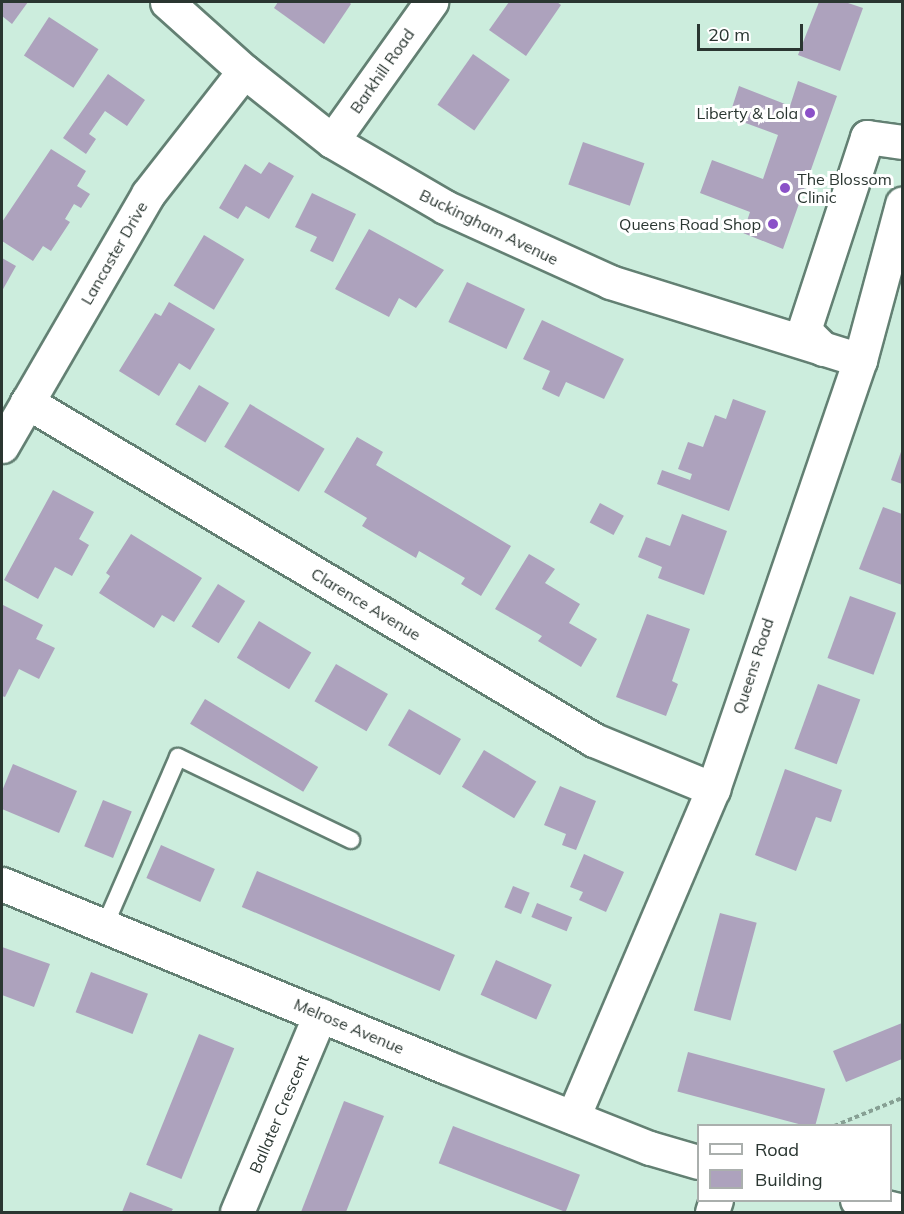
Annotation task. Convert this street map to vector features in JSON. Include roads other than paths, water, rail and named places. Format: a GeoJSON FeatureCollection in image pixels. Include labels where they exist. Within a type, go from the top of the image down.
{"type":"FeatureCollection","features":[{"type":"Feature","properties":{"kind":"street","name":"Buckingham Avenue"},"geometry":{"type":"LineString","coordinates":[[167,2],[244,71],[332,141],[445,207],[571,267],[801,338],[860,360]]}},
{"type":"Feature","properties":{"kind":"street","name":"Barkhill Road"},"geometry":{"type":"LineString","coordinates":[[332,141],[431,2]]}},
{"type":"Feature","properties":{"kind":"street","name":"Lancaster Drive"},"geometry":{"type":"LineString","coordinates":[[2,446],[148,194],[244,71]]}},
{"type":"Feature","properties":{"kind":"street"},"geometry":{"type":"LineString","coordinates":[[801,338],[867,137],[903,142]]}},
{"type":"Feature","properties":{"kind":"street","name":"Queens Road"},"geometry":{"type":"LineString","coordinates":[[573,1117],[713,789],[896,259],[903,204]]}},
{"type":"Feature","properties":{"kind":"street","name":"Clarence Avenue"},"geometry":{"type":"LineString","coordinates":[[27,402],[594,740],[713,789]]}},
{"type":"Feature","properties":{"kind":"street","name":"Melrose Avenue"},"geometry":{"type":"LineString","coordinates":[[2,884],[650,1148],[697,1161]]}},
{"type":"Feature","properties":{"kind":"street","name":"Ballater Crescent"},"geometry":{"type":"LineString","coordinates":[[237,1212],[320,1015]]}},
{"type":"Feature","properties":{"kind":"street"},"geometry":{"type":"LineString","coordinates":[[865,1202],[903,1211]]}},
{"type":"Feature","properties":{"kind":"lane"},"geometry":{"type":"LineString","coordinates":[[105,925],[178,757],[351,840]]}},
{"type":"Feature","properties":{"kind":"place","name":"Liberty & Lola"},"geometry":{"type":"Point","coordinates":[810,113]}},
{"type":"Feature","properties":{"kind":"place","name":"The Blossom Clinic"},"geometry":{"type":"Point","coordinates":[785,188]}},
{"type":"Feature","properties":{"kind":"place","name":"Queens Road Shop"},"geometry":{"type":"Point","coordinates":[773,224]}}]}
